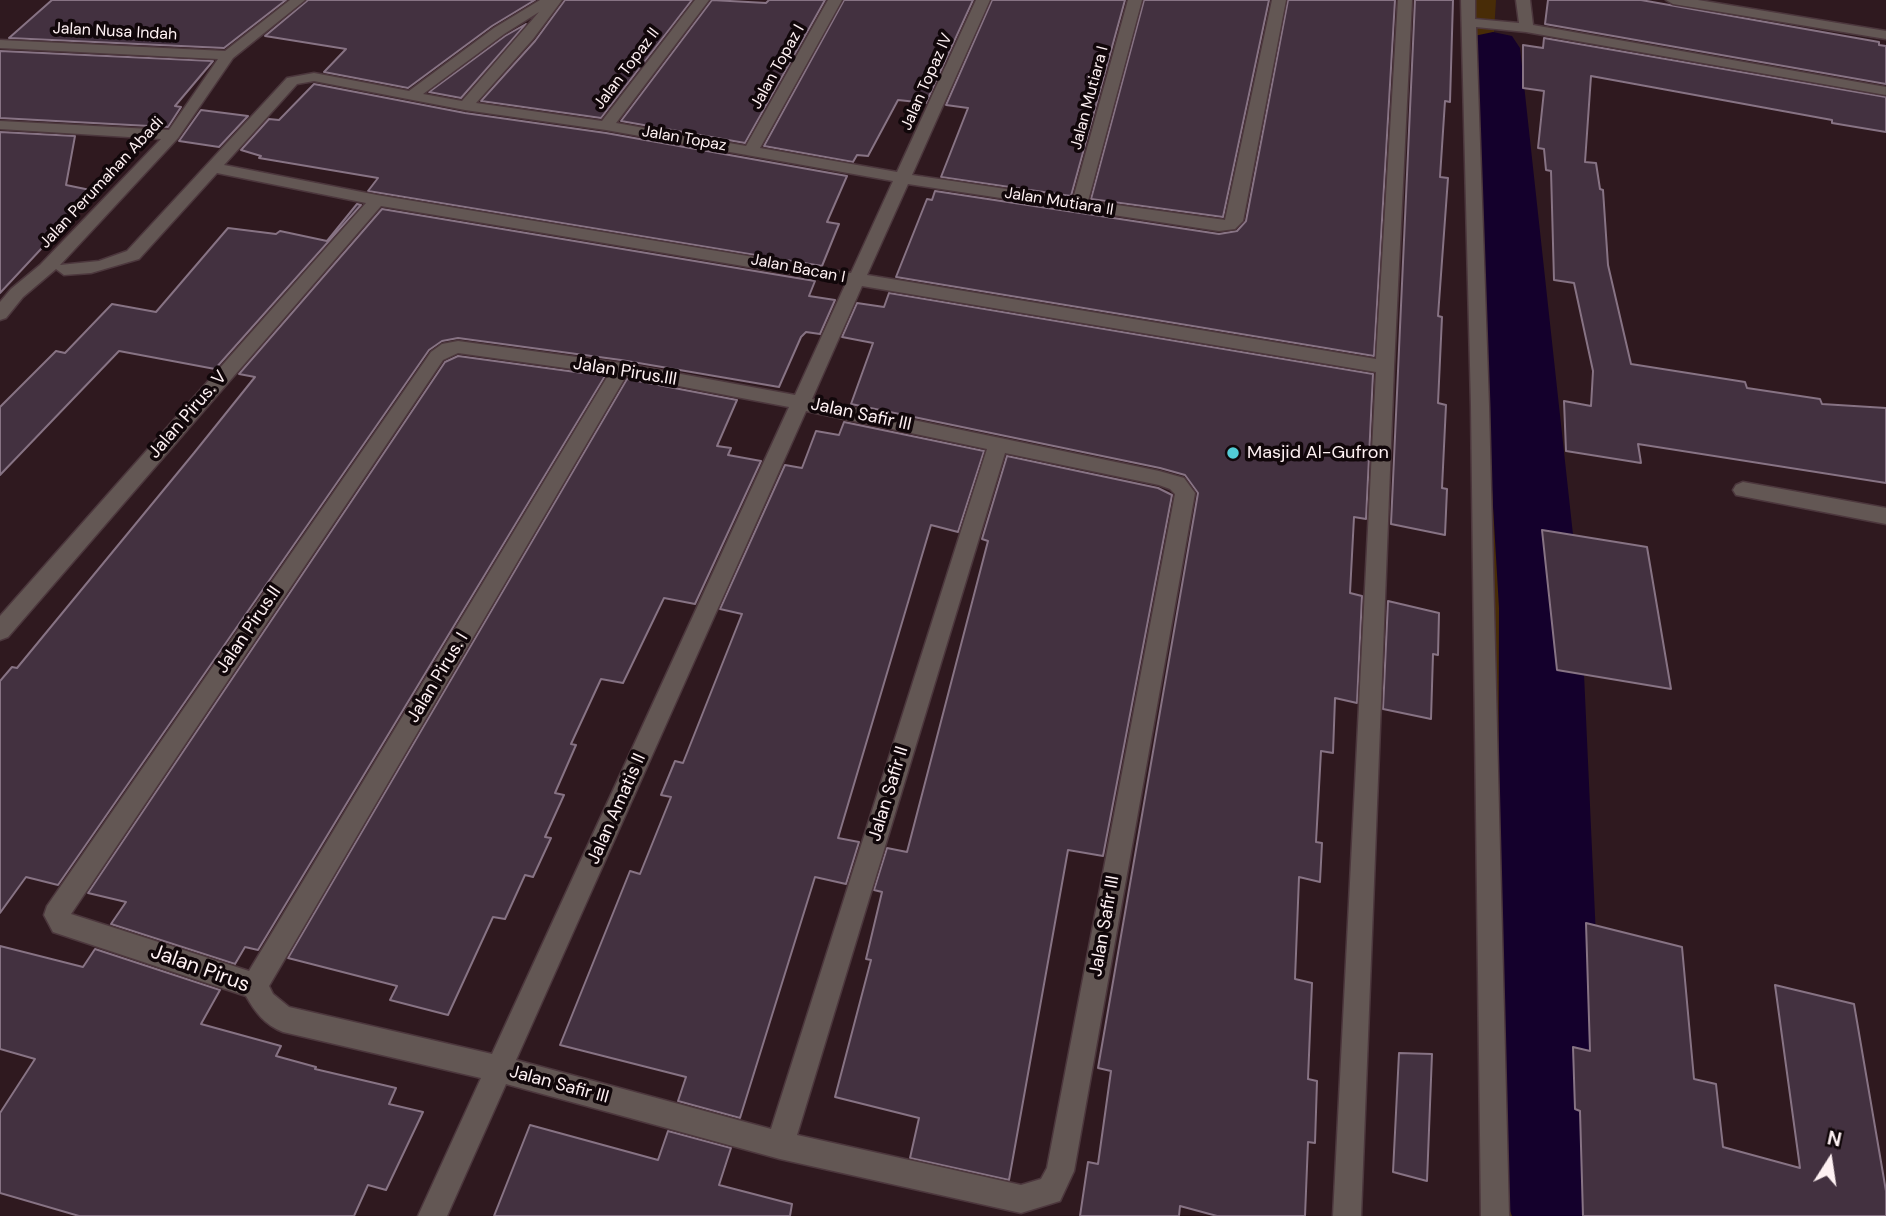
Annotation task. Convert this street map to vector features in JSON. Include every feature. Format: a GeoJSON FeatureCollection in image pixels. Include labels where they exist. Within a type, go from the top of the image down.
{"type":"FeatureCollection","features":[{"type":"Feature","properties":{"kind":"street","name":"Jalan Perumahan Abadi"},"geometry":{"type":"LineString","coordinates":[[0,314],[8,291],[55,269],[173,135],[228,55],[298,0]]}},
{"type":"Feature","properties":{"kind":"street"},"geometry":{"type":"LineString","coordinates":[[411,96],[499,31],[549,0]]}},
{"type":"Feature","properties":{"kind":"street"},"geometry":{"type":"LineString","coordinates":[[465,106],[528,36],[555,0]]}},
{"type":"Feature","properties":{"kind":"street","name":"Jalan Topaz II"},"geometry":{"type":"LineString","coordinates":[[606,126],[702,0]]}},
{"type":"Feature","properties":{"kind":"street","name":"Jalan Topaz I"},"geometry":{"type":"LineString","coordinates":[[751,150],[835,0]]}},
{"type":"Feature","properties":{"kind":"street","name":"Jalan Topaz IV"},"geometry":{"type":"LineString","coordinates":[[902,178],[983,0]]}},
{"type":"Feature","properties":{"kind":"street","name":"Jalan Mutiara I"},"geometry":{"type":"LineString","coordinates":[[1079,205],[1135,0]]}},
{"type":"Feature","properties":{"kind":"street","name":"Jalan Mutiara II"},"geometry":{"type":"LineString","coordinates":[[902,178],[1219,226],[1229,225],[1235,220],[1279,0]]}},
{"type":"Feature","properties":{"kind":"street"},"geometry":{"type":"LineString","coordinates":[[1347,1216],[1385,367],[1405,0]]}},
{"type":"Feature","properties":{"kind":"street"},"geometry":{"type":"LineString","coordinates":[[1468,0],[1477,22],[1480,419],[1496,1216]]}},
{"type":"Feature","properties":{"kind":"street"},"geometry":{"type":"LineString","coordinates":[[1523,0],[1526,28]]}},
{"type":"Feature","properties":{"kind":"street"},"geometry":{"type":"LineString","coordinates":[[1673,0],[1886,35]]}},
{"type":"Feature","properties":{"kind":"street"},"geometry":{"type":"LineString","coordinates":[[1477,22],[1526,28],[1886,91]]}},
{"type":"Feature","properties":{"kind":"street","name":"Jalan Nusa Indah"},"geometry":{"type":"LineString","coordinates":[[0,44],[228,55]]}},
{"type":"Feature","properties":{"kind":"street","name":"Jalan Topaz"},"geometry":{"type":"LineString","coordinates":[[55,269],[95,269],[114,264],[133,254],[292,81],[301,77],[314,77],[465,106],[751,150],[902,178]]}},
{"type":"Feature","properties":{"kind":"street"},"geometry":{"type":"LineString","coordinates":[[0,125],[173,135]]}},
{"type":"Feature","properties":{"kind":"street","name":"Jalan Bacan I"},"geometry":{"type":"LineString","coordinates":[[211,167],[377,200],[1385,367]]}},
{"type":"Feature","properties":{"kind":"street"},"geometry":{"type":"LineString","coordinates":[[801,403],[902,178]]}},
{"type":"Feature","properties":{"kind":"street","name":"Jalan Pirus. V"},"geometry":{"type":"LineString","coordinates":[[0,631],[377,200]]}},
{"type":"Feature","properties":{"kind":"street","name":"Jalan Pirus.III"},"geometry":{"type":"LineString","coordinates":[[448,348],[621,369],[801,403]]}},
{"type":"Feature","properties":{"kind":"street","name":"Jalan Pirus.II"},"geometry":{"type":"LineString","coordinates":[[56,915],[429,367],[437,356],[448,348]]}},
{"type":"Feature","properties":{"kind":"street","name":"Jalan Pirus. I"},"geometry":{"type":"LineString","coordinates":[[256,986],[621,369]]}},
{"type":"Feature","properties":{"kind":"street","name":"Jalan Safir III"},"geometry":{"type":"LineString","coordinates":[[500,1069],[780,1145],[1021,1199],[1049,1191],[1060,1171],[1185,493],[1174,482],[801,403]]}},
{"type":"Feature","properties":{"kind":"street","name":"Jalan Amatis II"},"geometry":{"type":"LineString","coordinates":[[432,1216],[801,403]]}},
{"type":"Feature","properties":{"kind":"street","name":"Jalan Safir II"},"geometry":{"type":"LineString","coordinates":[[780,1145],[998,443]]}},
{"type":"Feature","properties":{"kind":"street"},"geometry":{"type":"LineString","coordinates":[[1743,491],[1886,516]]}},
{"type":"Feature","properties":{"kind":"street","name":"Jalan Pirus"},"geometry":{"type":"LineString","coordinates":[[56,915],[62,923],[256,986],[264,1003],[283,1019],[500,1069]]}},
{"type":"Feature","properties":{"kind":"shaded area"},"geometry":{"type":"Polygon","coordinates":[[[1468,0],[1496,0],[1493,48],[1540,608],[1553,1216],[1494,1216],[1468,0]]]}},
{"type":"Feature","properties":{"kind":"building"},"geometry":{"type":"Polygon","coordinates":[[[52,0],[286,0],[224,48],[9,38],[52,0]]]}},
{"type":"Feature","properties":{"kind":"building"},"geometry":{"type":"Polygon","coordinates":[[[308,0],[535,0],[492,26],[408,88],[324,72],[346,49],[265,36],[308,0]]]}},
{"type":"Feature","properties":{"kind":"building"},"geometry":{"type":"Polygon","coordinates":[[[565,0],[692,0],[601,118],[481,101],[535,41],[565,0]]]}},
{"type":"Feature","properties":{"kind":"building"},"geometry":{"type":"Polygon","coordinates":[[[712,0],[766,3],[769,0],[825,0],[745,143],[621,121],[712,0]]]}},
{"type":"Feature","properties":{"kind":"building"},"geometry":{"type":"Polygon","coordinates":[[[844,0],[973,0],[926,103],[898,100],[868,156],[857,155],[853,162],[764,146],[844,0]]]}},
{"type":"Feature","properties":{"kind":"building"},"geometry":{"type":"Polygon","coordinates":[[[992,0],[1125,0],[1071,196],[941,177],[968,108],[946,105],[992,0]]]}},
{"type":"Feature","properties":{"kind":"building"},"geometry":{"type":"Polygon","coordinates":[[[1144,0],[1269,0],[1223,217],[1091,199],[1144,0]]]}},
{"type":"Feature","properties":{"kind":"building"},"geometry":{"type":"Polygon","coordinates":[[[1288,0],[1395,0],[1374,356],[896,277],[927,199],[932,200],[935,191],[1219,234],[1237,231],[1246,221],[1288,0]]]}},
{"type":"Feature","properties":{"kind":"building"},"geometry":{"type":"Polygon","coordinates":[[[1415,0],[1453,0],[1450,102],[1445,101],[1440,177],[1448,178],[1438,316],[1442,317],[1438,403],[1446,405],[1442,488],[1447,489],[1445,535],[1391,524],[1415,0]]]}},
{"type":"Feature","properties":{"kind":"building"},"geometry":{"type":"Polygon","coordinates":[[[1548,0],[1641,0],[1879,42],[1879,45],[1886,46],[1886,84],[1545,24],[1548,0]]]}},
{"type":"Feature","properties":{"kind":"building"},"geometry":{"type":"Polygon","coordinates":[[[526,24],[461,98],[429,92],[505,36],[526,24]]]}},
{"type":"Feature","properties":{"kind":"building"},"geometry":{"type":"Polygon","coordinates":[[[1544,38],[1886,97],[1886,132],[1591,76],[1585,162],[1596,163],[1600,189],[1603,190],[1608,265],[1631,364],[1745,382],[1747,388],[1820,399],[1822,404],[1886,408],[1886,483],[1638,444],[1641,463],[1566,451],[1564,401],[1591,406],[1593,371],[1574,283],[1554,280],[1551,171],[1546,170],[1544,149],[1538,148],[1544,91],[1523,88],[1523,45],[1543,48],[1544,38]]]}},
{"type":"Feature","properties":{"kind":"building"},"geometry":{"type":"Polygon","coordinates":[[[0,51],[213,61],[175,106],[181,107],[168,127],[0,118],[0,51]]]}},
{"type":"Feature","properties":{"kind":"building"},"geometry":{"type":"Polygon","coordinates":[[[314,84],[465,113],[606,133],[847,176],[827,222],[839,224],[822,266],[368,191],[378,178],[259,158],[261,156],[241,150],[269,119],[279,120],[314,84]]]}},
{"type":"Feature","properties":{"kind":"building"},"geometry":{"type":"Polygon","coordinates":[[[201,110],[248,116],[219,147],[179,141],[201,110]]]}},
{"type":"Feature","properties":{"kind":"building"},"geometry":{"type":"Polygon","coordinates":[[[0,132],[75,136],[66,185],[95,191],[0,293],[0,132]]]}},
{"type":"Feature","properties":{"kind":"building"},"geometry":{"type":"Polygon","coordinates":[[[357,204],[361,205],[215,369],[119,351],[0,475],[0,407],[56,351],[65,353],[112,304],[156,312],[228,228],[276,234],[280,231],[327,241],[357,204]]]}},
{"type":"Feature","properties":{"kind":"building"},"geometry":{"type":"Polygon","coordinates":[[[382,209],[815,281],[809,296],[835,300],[820,334],[806,332],[801,337],[779,387],[621,360],[458,338],[442,341],[429,350],[58,885],[26,877],[0,913],[0,681],[12,667],[17,668],[194,453],[255,377],[239,374],[382,209]]]}},
{"type":"Feature","properties":{"kind":"building"},"geometry":{"type":"Polygon","coordinates":[[[889,293],[1373,374],[1366,519],[1354,517],[1350,593],[1362,596],[1357,703],[1335,698],[1333,753],[1321,751],[1316,842],[1322,843],[1320,882],[1299,877],[1295,979],[1312,983],[1308,1079],[1317,1081],[1315,1143],[1308,1142],[1305,1216],[1217,1216],[1180,1206],[1179,1216],[1080,1216],[1088,1162],[1098,1164],[1111,1071],[1098,1068],[1198,493],[1185,475],[1160,468],[851,404],[873,343],[842,337],[857,303],[884,307],[889,293]]]}},
{"type":"Feature","properties":{"kind":"building"},"geometry":{"type":"Polygon","coordinates":[[[458,356],[605,376],[258,950],[245,947],[235,964],[111,924],[126,902],[88,893],[445,362],[458,356]]]}},
{"type":"Feature","properties":{"kind":"building"},"geometry":{"type":"Polygon","coordinates":[[[627,379],[737,400],[717,446],[731,448],[728,455],[761,461],[695,604],[664,598],[623,683],[601,679],[571,744],[576,745],[555,793],[564,795],[545,837],[551,838],[533,877],[525,875],[505,919],[493,917],[448,1015],[390,1000],[397,986],[288,958],[627,379]]]}},
{"type":"Feature","properties":{"kind":"building"},"geometry":{"type":"Polygon","coordinates":[[[844,422],[984,451],[958,532],[931,525],[838,838],[859,842],[846,884],[815,877],[740,1118],[678,1101],[686,1077],[560,1045],[630,871],[640,874],[671,797],[661,795],[675,761],[683,763],[742,614],[720,609],[785,465],[802,468],[816,431],[839,435],[844,422]]]}},
{"type":"Feature","properties":{"kind":"building"},"geometry":{"type":"Polygon","coordinates":[[[1007,456],[1158,488],[1172,495],[1103,856],[1068,850],[1009,1180],[910,1158],[919,1118],[835,1097],[871,960],[866,959],[882,892],[874,890],[887,848],[907,852],[988,541],[982,539],[1007,456]]]}},
{"type":"Feature","properties":{"kind":"building"},"geometry":{"type":"Polygon","coordinates":[[[1542,530],[1647,547],[1671,689],[1557,670],[1542,530]]]}},
{"type":"Feature","properties":{"kind":"building"},"geometry":{"type":"Polygon","coordinates":[[[1388,601],[1439,613],[1438,655],[1433,654],[1431,719],[1383,709],[1388,601]]]}},
{"type":"Feature","properties":{"kind":"building"},"geometry":{"type":"Polygon","coordinates":[[[1586,923],[1682,947],[1694,1079],[1716,1084],[1723,1147],[1800,1168],[1775,985],[1854,1004],[1886,1191],[1886,1216],[1583,1216],[1580,1111],[1575,1109],[1573,1047],[1590,1051],[1586,923]]]}},
{"type":"Feature","properties":{"kind":"building"},"geometry":{"type":"Polygon","coordinates":[[[0,946],[83,967],[95,949],[220,990],[201,1024],[281,1046],[276,1056],[316,1067],[315,1069],[396,1088],[389,1104],[423,1112],[386,1190],[368,1185],[354,1216],[79,1216],[0,1193],[0,1113],[35,1059],[0,1049],[0,946]]]}},
{"type":"Feature","properties":{"kind":"building"},"geometry":{"type":"Polygon","coordinates":[[[1399,1053],[1432,1054],[1427,1181],[1393,1172],[1399,1053]]]}},
{"type":"Feature","properties":{"kind":"building"},"geometry":{"type":"Polygon","coordinates":[[[530,1125],[658,1160],[668,1131],[731,1148],[719,1185],[792,1204],[790,1216],[494,1216],[530,1125]]]}},
{"type":"Feature","properties":{"kind":"waterway"},"geometry":{"type":"LineString","coordinates":[[1493,48],[1540,608],[1552,1179]]}},
{"type":"Feature","properties":{"kind":"place","name":"Masjid Al-Gufron"},"geometry":{"type":"Point","coordinates":[1233,453]}}]}
